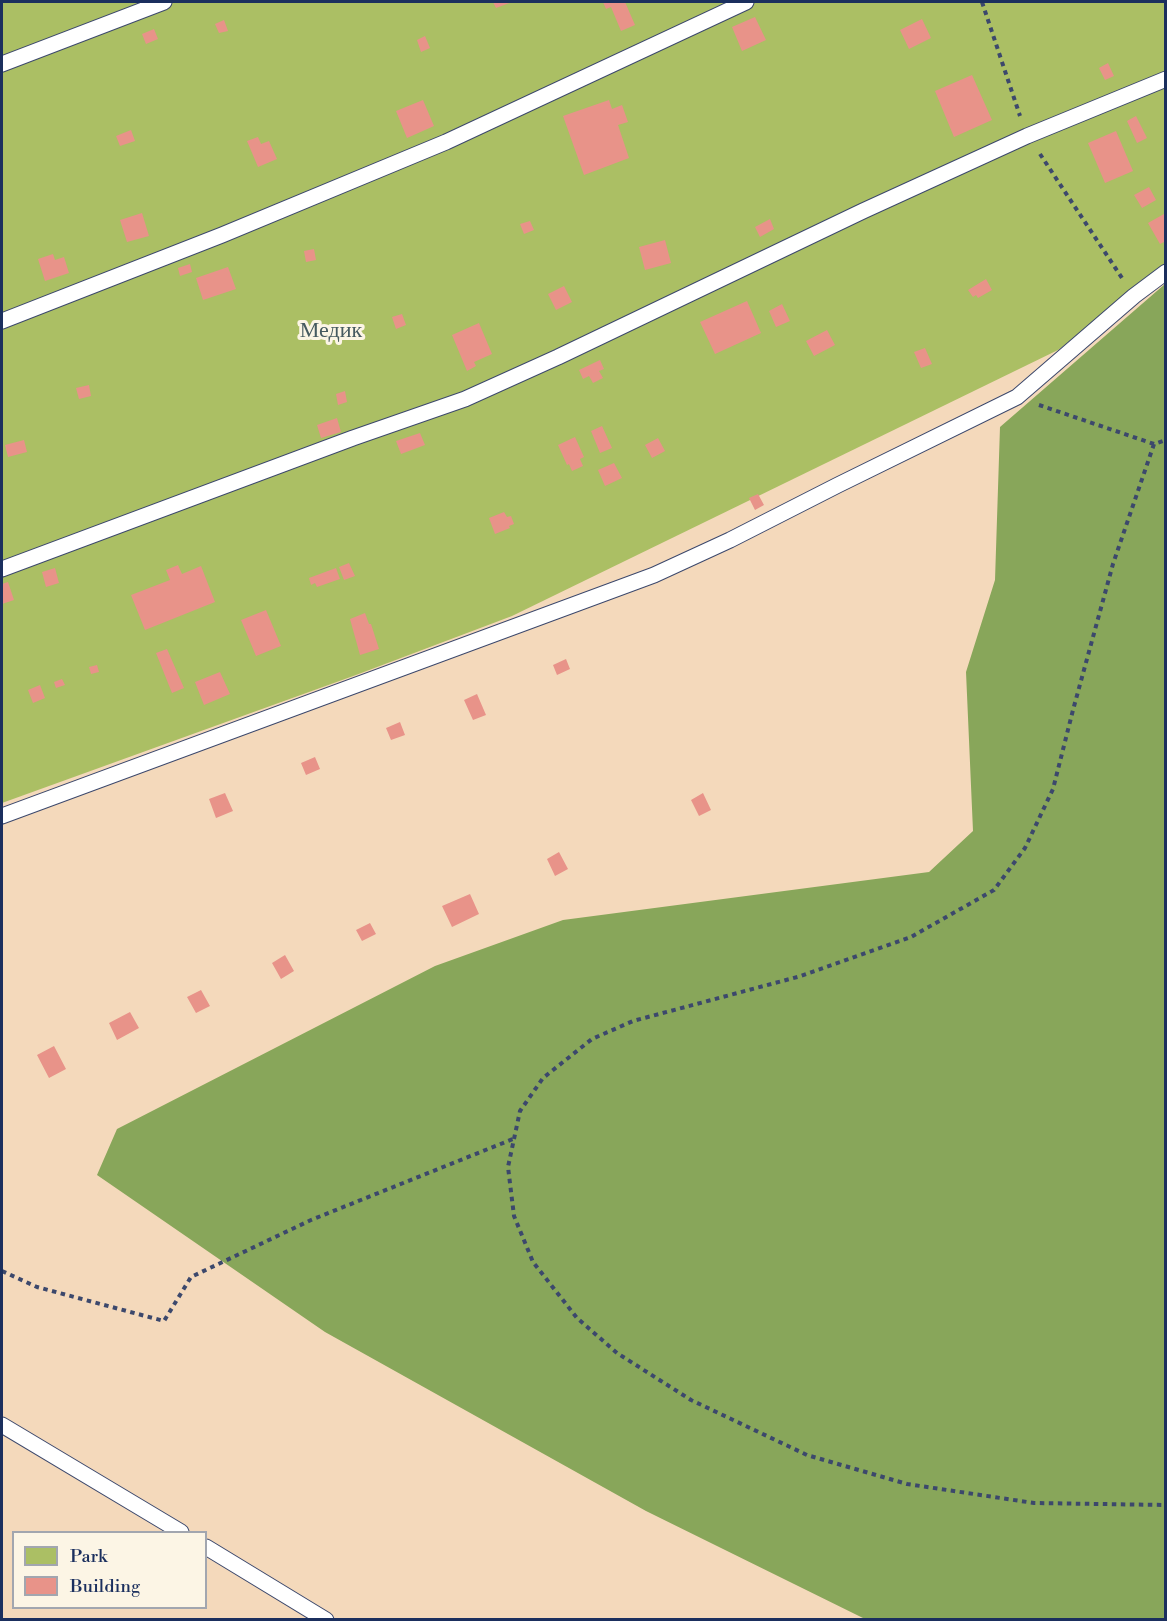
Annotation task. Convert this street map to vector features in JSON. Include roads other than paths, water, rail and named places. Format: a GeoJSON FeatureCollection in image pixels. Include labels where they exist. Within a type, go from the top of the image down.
{"type":"FeatureCollection","features":[{"type":"Feature","properties":{"kind":"lane"},"geometry":{"type":"LineString","coordinates":[[2,64],[164,2]]}},
{"type":"Feature","properties":{"kind":"lane"},"geometry":{"type":"LineString","coordinates":[[2,321],[222,235],[446,142],[746,2]]}},
{"type":"Feature","properties":{"kind":"lane"},"geometry":{"type":"LineString","coordinates":[[2,569],[353,438],[465,399],[1027,136],[1166,80]]}},
{"type":"Feature","properties":{"kind":"lane"},"geometry":{"type":"LineString","coordinates":[[2,816],[654,575],[730,540],[1017,397],[1134,296],[1166,272]]}},
{"type":"Feature","properties":{"kind":"lane"},"geometry":{"type":"LineString","coordinates":[[2,1425],[178,1531]]}},
{"type":"Feature","properties":{"kind":"lane"},"geometry":{"type":"LineString","coordinates":[[207,1548],[326,1620]]}},
{"type":"Feature","properties":{"kind":"park label","name":"Медик"},"geometry":{"type":"Point","coordinates":[331,332]}}]}
